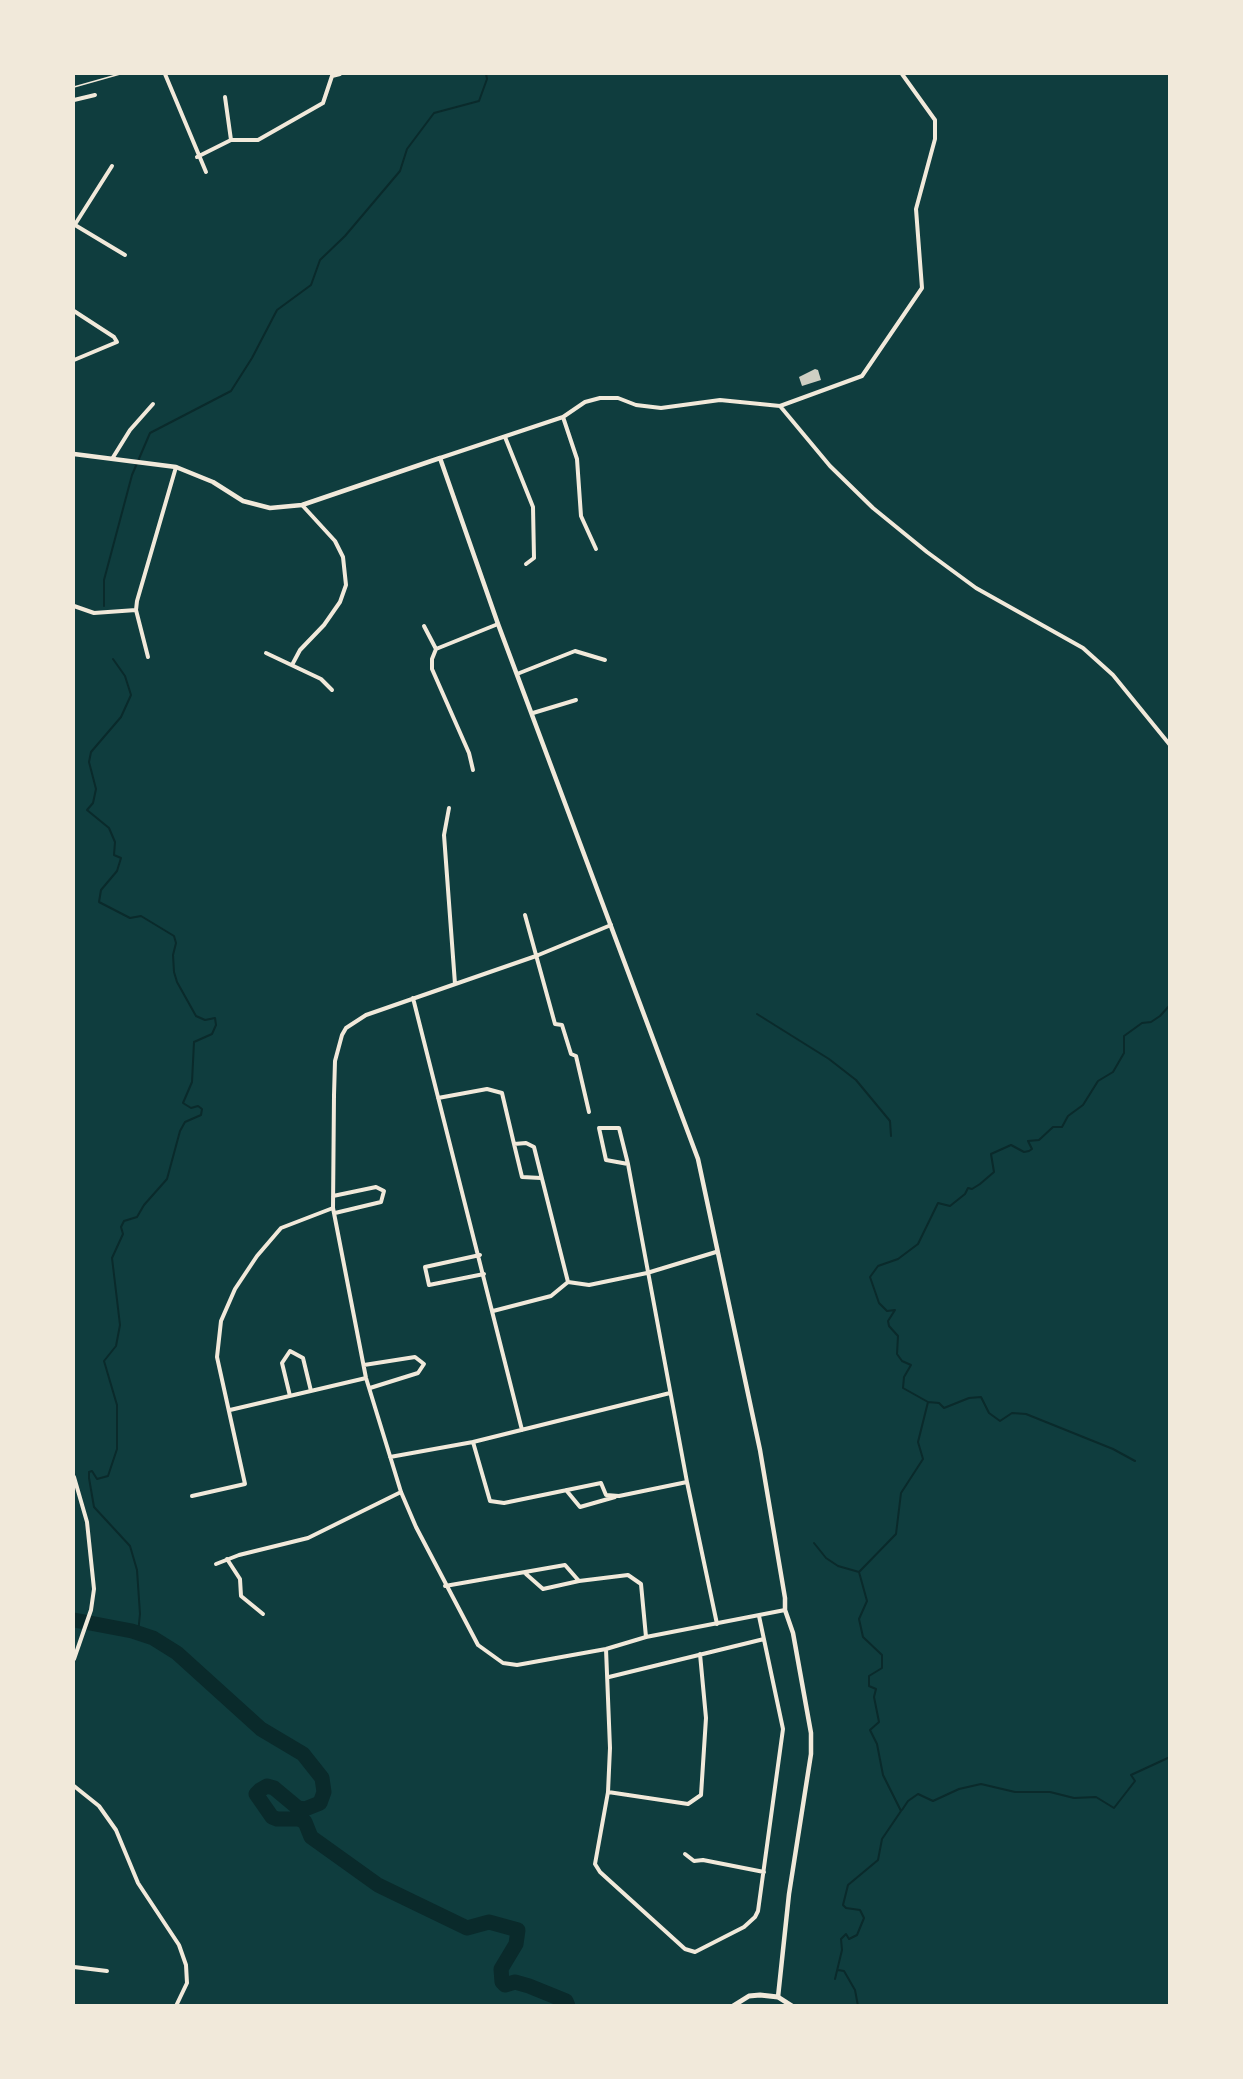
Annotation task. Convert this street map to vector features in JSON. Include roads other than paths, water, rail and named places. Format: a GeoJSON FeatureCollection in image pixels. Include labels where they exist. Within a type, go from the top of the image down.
{"type":"FeatureCollection","features":[{"type":"Feature","properties":{"kind":"main road"},"geometry":{"type":"LineString","coordinates":[[733,2006],[749,1996],[778,1997],[792,2006]]}},
{"type":"Feature","properties":{"kind":"street"},"geometry":{"type":"LineString","coordinates":[[165,74],[197,157],[206,172]]}},
{"type":"Feature","properties":{"kind":"street"},"geometry":{"type":"LineString","coordinates":[[197,157],[231,140],[258,140],[322,103],[330,75],[340,74]]}},
{"type":"Feature","properties":{"kind":"street"},"geometry":{"type":"LineString","coordinates":[[74,454],[176,467],[201,476],[236,498],[257,506],[270,508],[302,505],[563,417],[585,402],[600,398],[618,398],[662,408],[710,400],[780,406],[862,376],[922,288],[916,209],[935,139],[935,120],[902,74]]}},
{"type":"Feature","properties":{"kind":"street"},"geometry":{"type":"LineString","coordinates":[[74,100],[95,95]]}},
{"type":"Feature","properties":{"kind":"street"},"geometry":{"type":"LineString","coordinates":[[225,97],[231,140]]}},
{"type":"Feature","properties":{"kind":"street"},"geometry":{"type":"LineString","coordinates":[[112,166],[74,224],[125,255]]}},
{"type":"Feature","properties":{"kind":"street"},"geometry":{"type":"LineString","coordinates":[[74,311],[114,336],[117,342],[74,360]]}},
{"type":"Feature","properties":{"kind":"street"},"geometry":{"type":"LineString","coordinates":[[112,459],[130,430],[153,404]]}},
{"type":"Feature","properties":{"kind":"street"},"geometry":{"type":"LineString","coordinates":[[780,406],[837,473],[873,508],[927,552],[976,588],[1083,648],[1113,675],[1170,745]]}},
{"type":"Feature","properties":{"kind":"street"},"geometry":{"type":"LineString","coordinates":[[563,417],[577,459],[581,516],[596,549]]}},
{"type":"Feature","properties":{"kind":"street"},"geometry":{"type":"LineString","coordinates":[[505,437],[517,472],[532,498],[534,558],[526,564]]}},
{"type":"Feature","properties":{"kind":"street"},"geometry":{"type":"LineString","coordinates":[[440,458],[498,624],[698,1159],[760,1450],[785,1598],[785,1610],[793,1633],[811,1733],[805,1798],[779,1970],[778,1997]]}},
{"type":"Feature","properties":{"kind":"street"},"geometry":{"type":"LineString","coordinates":[[148,657],[136,610],[176,467]]}},
{"type":"Feature","properties":{"kind":"street"},"geometry":{"type":"LineString","coordinates":[[292,665],[300,650],[324,625],[340,602],[346,585],[343,558],[335,541],[302,505]]}},
{"type":"Feature","properties":{"kind":"street"},"geometry":{"type":"LineString","coordinates":[[74,606],[94,613],[136,610]]}},
{"type":"Feature","properties":{"kind":"street"},"geometry":{"type":"LineString","coordinates":[[436,650],[498,624]]}},
{"type":"Feature","properties":{"kind":"street"},"geometry":{"type":"LineString","coordinates":[[424,626],[436,650],[432,669],[469,753],[473,770]]}},
{"type":"Feature","properties":{"kind":"street"},"geometry":{"type":"LineString","coordinates":[[517,674],[574,651],[605,660]]}},
{"type":"Feature","properties":{"kind":"street"},"geometry":{"type":"LineString","coordinates":[[266,653],[321,679],[332,690]]}},
{"type":"Feature","properties":{"kind":"street"},"geometry":{"type":"LineString","coordinates":[[533,713],[576,700]]}},
{"type":"Feature","properties":{"kind":"street"},"geometry":{"type":"LineString","coordinates":[[449,808],[444,835],[455,984]]}},
{"type":"Feature","properties":{"kind":"street"},"geometry":{"type":"LineString","coordinates":[[525,915],[555,1024],[562,1025],[570,1054],[576,1056],[590,1112]]}},
{"type":"Feature","properties":{"kind":"street"},"geometry":{"type":"LineString","coordinates":[[611,924],[536,956],[356,1020],[342,1035],[335,1072],[333,1208],[366,1378],[401,1492],[445,1586],[478,1645],[503,1663],[517,1665],[606,1649],[646,1637],[785,1610]]}},
{"type":"Feature","properties":{"kind":"street"},"geometry":{"type":"LineString","coordinates":[[413,998],[480,1255],[522,1430]]}},
{"type":"Feature","properties":{"kind":"street"},"geometry":{"type":"LineString","coordinates":[[438,1098],[487,1089],[502,1093],[522,1177],[541,1178]]}},
{"type":"Feature","properties":{"kind":"street"},"geometry":{"type":"LineString","coordinates":[[628,1164],[606,1160],[599,1128],[619,1128],[628,1164],[669,1393],[717,1624]]}},
{"type":"Feature","properties":{"kind":"street"},"geometry":{"type":"LineString","coordinates":[[514,1144],[526,1143],[534,1147],[568,1282]]}},
{"type":"Feature","properties":{"kind":"street"},"geometry":{"type":"LineString","coordinates":[[333,1196],[376,1186],[384,1191],[381,1202],[335,1213]]}},
{"type":"Feature","properties":{"kind":"street"},"geometry":{"type":"LineString","coordinates":[[192,1496],[245,1484],[217,1357],[221,1321],[235,1289],[256,1256],[281,1228],[333,1208]]}},
{"type":"Feature","properties":{"kind":"street"},"geometry":{"type":"LineString","coordinates":[[493,1311],[551,1296],[568,1282],[589,1285],[647,1273],[716,1252]]}},
{"type":"Feature","properties":{"kind":"street"},"geometry":{"type":"LineString","coordinates":[[480,1255],[425,1267],[429,1285],[484,1274]]}},
{"type":"Feature","properties":{"kind":"street"},"geometry":{"type":"LineString","coordinates":[[290,1396],[282,1362],[290,1351],[303,1358],[311,1391]]}},
{"type":"Feature","properties":{"kind":"street"},"geometry":{"type":"LineString","coordinates":[[364,1365],[415,1357],[424,1364],[418,1373],[370,1388]]}},
{"type":"Feature","properties":{"kind":"street"},"geometry":{"type":"LineString","coordinates":[[230,1410],[366,1378]]}},
{"type":"Feature","properties":{"kind":"street"},"geometry":{"type":"LineString","coordinates":[[390,1457],[473,1442],[669,1393]]}},
{"type":"Feature","properties":{"kind":"street"},"geometry":{"type":"LineString","coordinates":[[473,1442],[490,1501],[504,1503],[601,1483],[606,1495],[619,1496]]}},
{"type":"Feature","properties":{"kind":"street"},"geometry":{"type":"LineString","coordinates":[[74,1477],[89,1530],[94,1589],[91,1610],[74,1659]]}},
{"type":"Feature","properties":{"kind":"street"},"geometry":{"type":"LineString","coordinates":[[566,1490],[580,1508],[619,1496],[687,1482]]}},
{"type":"Feature","properties":{"kind":"street"},"geometry":{"type":"LineString","coordinates":[[216,1564],[227,1559],[308,1538],[401,1492]]}},
{"type":"Feature","properties":{"kind":"street"},"geometry":{"type":"LineString","coordinates":[[227,1559],[240,1579],[241,1596],[263,1614]]}},
{"type":"Feature","properties":{"kind":"street"},"geometry":{"type":"LineString","coordinates":[[445,1586],[565,1565],[579,1581]]}},
{"type":"Feature","properties":{"kind":"street"},"geometry":{"type":"LineString","coordinates":[[526,1573],[543,1589],[579,1581],[628,1575],[641,1584],[646,1637]]}},
{"type":"Feature","properties":{"kind":"street"},"geometry":{"type":"LineString","coordinates":[[606,1649],[609,1677],[608,1792],[595,1864],[600,1872],[685,1949],[695,1952],[752,1921],[758,1911],[783,1729],[759,1616]]}},
{"type":"Feature","properties":{"kind":"street"},"geometry":{"type":"LineString","coordinates":[[609,1677],[764,1640]]}},
{"type":"Feature","properties":{"kind":"street"},"geometry":{"type":"LineString","coordinates":[[608,1792],[688,1804],[701,1795],[706,1718],[700,1654]]}},
{"type":"Feature","properties":{"kind":"street"},"geometry":{"type":"LineString","coordinates":[[74,1786],[99,1806],[116,1830],[138,1883],[179,1944],[186,1965],[187,1983],[176,2006]]}},
{"type":"Feature","properties":{"kind":"street"},"geometry":{"type":"LineString","coordinates":[[685,1854],[694,1861],[703,1860],[764,1872]]}},
{"type":"Feature","properties":{"kind":"street"},"geometry":{"type":"LineString","coordinates":[[74,1967],[107,1971]]}},
{"type":"Feature","properties":{"kind":"waterway"},"geometry":{"type":"LineString","coordinates":[[104,606],[104,580],[132,475],[150,433],[231,391],[252,358],[277,310],[311,285],[320,260],[345,236],[400,171],[407,149],[434,113],[479,101],[487,79],[486,74]]}},
{"type":"Feature","properties":{"kind":"waterway"},"geometry":{"type":"LineString","coordinates":[[113,659],[125,676],[131,695],[121,717],[91,752],[89,762],[96,789],[93,803],[87,810],[109,828],[115,842],[114,855],[121,858],[117,871],[101,890],[99,902],[130,918],[141,916],[174,936],[176,943],[173,955],[174,972],[177,982],[196,1016],[205,1020],[215,1018],[216,1025],[212,1034],[194,1042],[192,1082],[183,1103],[191,1108],[198,1106],[202,1109],[201,1115],[185,1122],[180,1131],[167,1179],[144,1205],[137,1217],[124,1221],[121,1227],[123,1234],[112,1258],[120,1325],[116,1346],[104,1361],[117,1405],[117,1449],[108,1476],[97,1479],[92,1471],[89,1472],[89,1478],[94,1507],[130,1546],[137,1570],[140,1614],[138,1633]]}},
{"type":"Feature","properties":{"kind":"waterway"},"geometry":{"type":"LineString","coordinates":[[1135,1461],[1113,1449],[1026,1414],[1012,1413],[1000,1421],[989,1413],[981,1397],[969,1398],[944,1408],[939,1403],[928,1402],[903,1388],[904,1377],[911,1365],[902,1361],[897,1354],[898,1336],[889,1326],[888,1321],[895,1310],[887,1311],[879,1303],[870,1277],[878,1266],[898,1259],[918,1244],[938,1203],[950,1206],[965,1194],[968,1188],[972,1189],[994,1172],[991,1154],[1011,1145],[1024,1152],[1029,1151],[1032,1149],[1028,1141],[1039,1140],[1053,1127],[1062,1127],[1068,1116],[1083,1105],[1098,1081],[1113,1072],[1124,1053],[1124,1036],[1142,1023],[1151,1022],[1160,1016],[1170,1005]]}},
{"type":"Feature","properties":{"kind":"waterway"},"geometry":{"type":"LineString","coordinates":[[757,1014],[829,1059],[856,1080],[890,1121],[891,1136]]}},
{"type":"Feature","properties":{"kind":"waterway"},"geometry":{"type":"LineString","coordinates":[[835,1979],[842,1950],[841,1939],[846,1934],[849,1939],[857,1935],[864,1918],[860,1910],[846,1908],[843,1905],[848,1885],[878,1860],[882,1839],[901,1811],[883,1775],[877,1744],[870,1730],[879,1722],[874,1697],[876,1689],[869,1686],[869,1676],[882,1668],[882,1655],[863,1637],[859,1619],[867,1601],[859,1572],[896,1534],[901,1493],[923,1459],[918,1442],[928,1402]]}},
{"type":"Feature","properties":{"kind":"waterway"},"geometry":{"type":"LineString","coordinates":[[814,1543],[826,1558],[838,1566],[859,1572]]}},
{"type":"Feature","properties":{"kind":"waterway"},"geometry":{"type":"LineString","coordinates":[[74,1620],[132,1631],[153,1638],[177,1653],[261,1729],[303,1754],[322,1778],[324,1792],[320,1803],[305,1809],[298,1808],[274,1788],[267,1786],[260,1790],[256,1794],[272,1817],[299,1819],[305,1822],[311,1837],[378,1885],[467,1928],[489,1922],[518,1930],[516,1944],[501,1969],[502,1982],[505,1985],[515,1982],[529,1986],[566,2001],[568,2006]]}},
{"type":"Feature","properties":{"kind":"waterway"},"geometry":{"type":"LineString","coordinates":[[902,1810],[908,1801],[918,1794],[933,1801],[959,1789],[981,1784],[1015,1792],[1050,1792],[1074,1798],[1096,1797],[1114,1808],[1135,1781],[1131,1775],[1170,1757]]}},
{"type":"Feature","properties":{"kind":"waterway"},"geometry":{"type":"LineString","coordinates":[[838,1970],[844,1971],[855,1990],[858,2006]]}}]}
